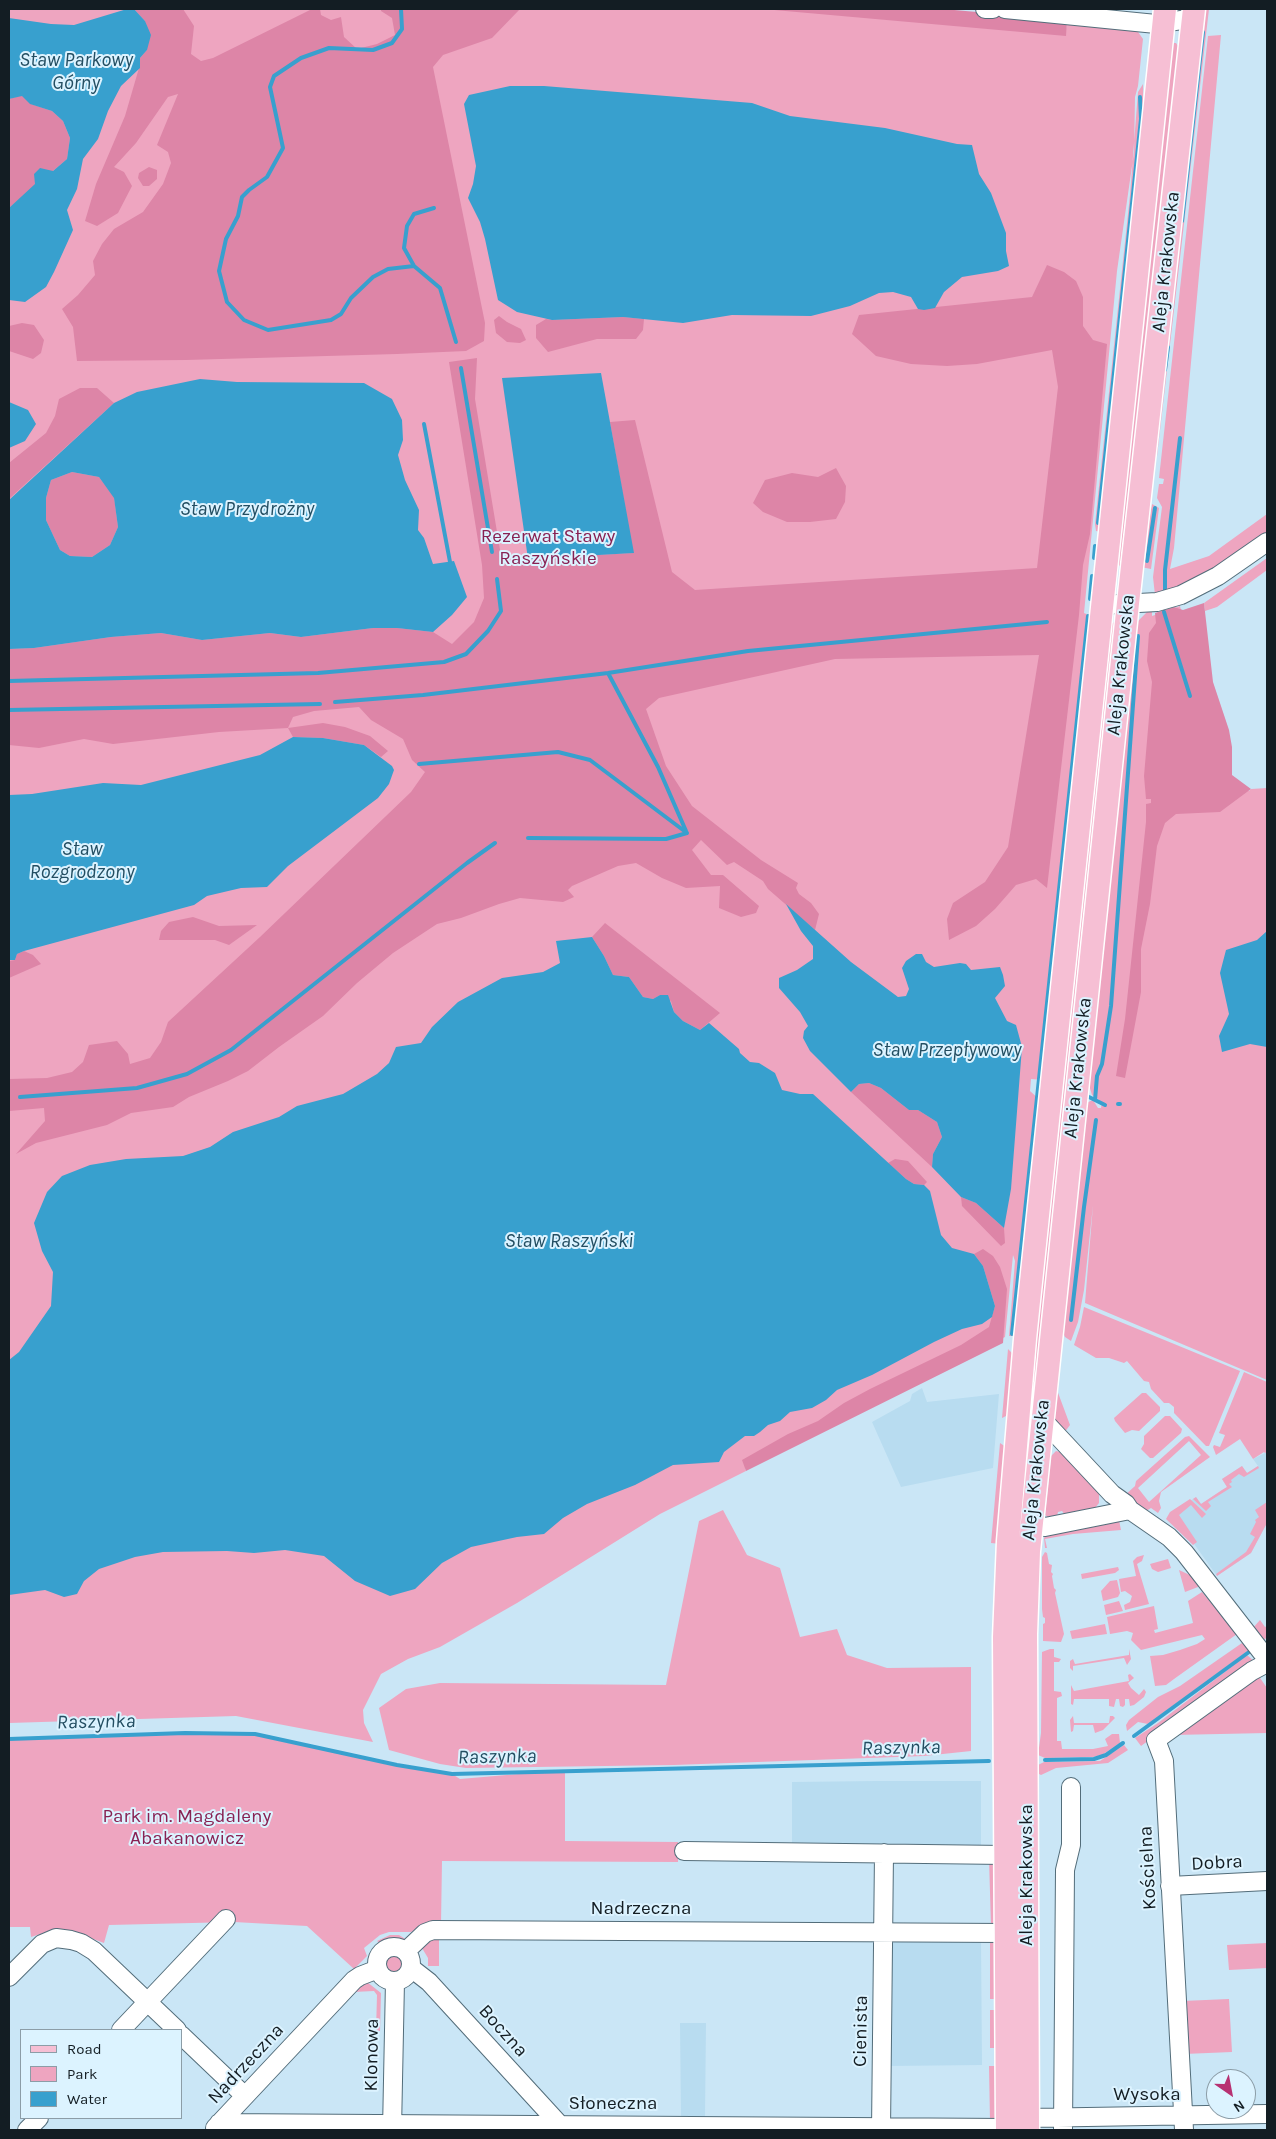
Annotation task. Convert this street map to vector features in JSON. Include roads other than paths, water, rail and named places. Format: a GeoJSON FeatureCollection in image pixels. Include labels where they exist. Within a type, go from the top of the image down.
{"type":"FeatureCollection","features":[{"type":"Feature","properties":{"kind":"main road","name":"Aleja Krakowska"},"geometry":{"type":"LineString","coordinates":[[1017,2127],[1006,1933],[1004,1637],[1010,1516],[1026,1330],[1102,605],[1167,14]]}},
{"type":"Feature","properties":{"kind":"main road","name":"Aleja Krakowska"},"geometry":{"type":"LineString","coordinates":[[1017,2127],[1026,1634],[1031,1524],[1128,603],[1194,14]]}},
{"type":"Feature","properties":{"kind":"street"},"geometry":{"type":"LineString","coordinates":[[985,9],[992,9]]}},
{"type":"Feature","properties":{"kind":"street"},"geometry":{"type":"LineString","coordinates":[[1005,9],[1194,14]]}},
{"type":"Feature","properties":{"kind":"street"},"geometry":{"type":"LineString","coordinates":[[1102,605],[1161,601],[1188,592],[1218,576],[1267,542]]}},
{"type":"Feature","properties":{"kind":"street"},"geometry":{"type":"LineString","coordinates":[[1041,1418],[1106,1488],[1126,1504],[1130,1510],[1169,1537],[1184,1552],[1267,1659]]}},
{"type":"Feature","properties":{"kind":"street"},"geometry":{"type":"LineString","coordinates":[[1092,1518],[1103,1506],[1106,1488]]}},
{"type":"Feature","properties":{"kind":"street"},"geometry":{"type":"LineString","coordinates":[[1010,1516],[1045,1527],[1130,1510]]}},
{"type":"Feature","properties":{"kind":"street","name":"Kościelna"},"geometry":{"type":"LineString","coordinates":[[1184,2123],[1164,1762],[1156,1740],[1252,1671],[1267,1663]]}},
{"type":"Feature","properties":{"kind":"street"},"geometry":{"type":"LineString","coordinates":[[1063,2124],[1065,1870],[1071,1845],[1071,1788]]}},
{"type":"Feature","properties":{"kind":"street"},"geometry":{"type":"LineString","coordinates":[[684,1851],[1006,1855]]}},
{"type":"Feature","properties":{"kind":"street"},"geometry":{"type":"LineString","coordinates":[[884,1853],[884,1932]]}},
{"type":"Feature","properties":{"kind":"street","name":"Dobra"},"geometry":{"type":"LineString","coordinates":[[1170,1886],[1267,1882]]}},
{"type":"Feature","properties":{"kind":"street"},"geometry":{"type":"LineString","coordinates":[[122,2029],[226,1919]]}},
{"type":"Feature","properties":{"kind":"street","name":"Nadrzeczna"},"geometry":{"type":"LineString","coordinates":[[409,1959],[425,1933],[433,1930],[1006,1933]]}},
{"type":"Feature","properties":{"kind":"street","name":"Cienista"},"geometry":{"type":"LineString","coordinates":[[881,2128],[884,1932]]}},
{"type":"Feature","properties":{"kind":"street"},"geometry":{"type":"LineString","coordinates":[[9,1977],[42,1944],[56,1938],[81,1943],[94,1952],[176,2029]]}},
{"type":"Feature","properties":{"kind":"street"},"geometry":{"type":"LineString","coordinates":[[396,1946],[409,1959],[405,1977],[395,1981],[384,1978],[378,1969],[378,1958],[385,1949],[396,1946]]}},
{"type":"Feature","properties":{"kind":"street","name":"Boczna"},"geometry":{"type":"LineString","coordinates":[[409,1959],[560,2125]]}},
{"type":"Feature","properties":{"kind":"street","name":"Nadrzeczna"},"geometry":{"type":"LineString","coordinates":[[216,2127],[354,1980],[378,1969]]}},
{"type":"Feature","properties":{"kind":"street","name":"Klonowa"},"geometry":{"type":"LineString","coordinates":[[392,2127],[395,1981]]}},
{"type":"Feature","properties":{"kind":"street"},"geometry":{"type":"LineString","coordinates":[[182,2035],[245,2096]]}},
{"type":"Feature","properties":{"kind":"street","name":"Wysoka"},"geometry":{"type":"LineString","coordinates":[[1017,2127],[1063,2124],[1184,2123],[1267,2114]]}},
{"type":"Feature","properties":{"kind":"street"},"geometry":{"type":"LineString","coordinates":[[27,2130],[38,2119]]}},
{"type":"Feature","properties":{"kind":"street","name":"Słoneczna"},"geometry":{"type":"LineString","coordinates":[[216,2127],[560,2125],[881,2128],[1017,2127]]}},
{"type":"Feature","properties":{"kind":"water","name":"Staw Parkowy Górny"},"geometry":{"type":"Polygon","coordinates":[[[127,9],[134,9],[145,21],[151,35],[147,50],[140,58],[140,68],[121,86],[108,111],[98,139],[83,159],[77,189],[67,210],[73,230],[46,287],[25,302],[9,300],[9,208],[35,184],[34,174],[40,168],[53,171],[67,159],[70,138],[63,121],[52,111],[30,104],[22,96],[9,99],[9,18],[74,25],[127,9]]]}},
{"type":"Feature","properties":{"kind":"water"},"geometry":{"type":"Polygon","coordinates":[[[510,86],[544,86],[752,103],[790,116],[885,128],[957,144],[972,145],[979,174],[991,193],[1006,233],[1006,251],[1009,266],[998,271],[962,277],[944,292],[935,308],[924,310],[918,309],[911,297],[893,292],[879,293],[850,306],[811,316],[732,315],[683,323],[623,317],[552,320],[517,312],[498,300],[480,222],[468,198],[476,166],[464,104],[469,95],[510,86]]]}},
{"type":"Feature","properties":{"kind":"water"},"geometry":{"type":"Polygon","coordinates":[[[601,373],[634,553],[528,559],[502,378],[601,373]]]}},
{"type":"Feature","properties":{"kind":"water","name":"Staw Przydrożny"},"geometry":{"type":"Polygon","coordinates":[[[200,379],[237,382],[364,383],[392,399],[402,420],[403,440],[398,455],[405,480],[419,510],[418,530],[424,538],[433,564],[454,561],[467,597],[452,615],[433,632],[397,628],[373,628],[301,637],[270,633],[202,640],[161,633],[111,637],[34,648],[9,649],[9,500],[114,403],[137,392],[200,379]],[[72,472],[51,480],[46,498],[46,520],[60,550],[70,556],[92,557],[110,545],[118,527],[114,498],[99,477],[72,472]]]}},
{"type":"Feature","properties":{"kind":"water"},"geometry":{"type":"Polygon","coordinates":[[[9,402],[28,410],[36,424],[25,441],[9,448],[9,402]]]}},
{"type":"Feature","properties":{"kind":"water","name":"Staw Rozgrodzony"},"geometry":{"type":"Polygon","coordinates":[[[293,737],[323,738],[364,745],[392,766],[394,770],[389,784],[378,798],[288,866],[267,887],[241,888],[207,896],[194,905],[24,951],[17,954],[15,960],[9,960],[9,795],[32,794],[103,783],[141,785],[260,755],[293,737]]]}},
{"type":"Feature","properties":{"kind":"water","name":"Staw Przepływowy"},"geometry":{"type":"Polygon","coordinates":[[[786,904],[851,962],[898,997],[906,996],[909,989],[902,968],[906,961],[916,954],[922,954],[926,962],[934,967],[960,963],[966,964],[971,970],[1000,967],[1005,986],[995,998],[1007,1021],[1016,1025],[1022,1047],[1011,1189],[1004,1228],[976,1203],[961,1197],[932,1167],[933,1154],[942,1137],[937,1122],[918,1110],[909,1110],[881,1088],[869,1083],[859,1084],[851,1092],[810,1051],[803,1038],[804,1031],[808,1026],[800,1012],[779,988],[779,978],[797,970],[813,959],[813,946],[801,931],[786,904]]]}},
{"type":"Feature","properties":{"kind":"water"},"geometry":{"type":"Polygon","coordinates":[[[1267,931],[1267,1047],[1250,1044],[1222,1052],[1219,1036],[1229,1014],[1220,973],[1226,950],[1257,940],[1267,931]]]}},
{"type":"Feature","properties":{"kind":"water","name":"Staw Raszyński"},"geometry":{"type":"Polygon","coordinates":[[[592,937],[613,975],[629,977],[643,997],[653,999],[660,995],[668,995],[674,1012],[683,1021],[700,1030],[709,1023],[739,1049],[740,1053],[750,1062],[759,1063],[775,1073],[782,1090],[800,1094],[813,1094],[906,1179],[914,1184],[924,1185],[930,1191],[941,1235],[952,1248],[974,1254],[983,1266],[995,1306],[992,1317],[982,1324],[962,1329],[934,1342],[872,1375],[837,1390],[826,1400],[812,1408],[790,1412],[780,1421],[768,1425],[754,1436],[745,1436],[724,1452],[719,1462],[673,1465],[635,1485],[587,1504],[563,1518],[544,1534],[517,1537],[471,1547],[442,1563],[415,1589],[390,1596],[355,1581],[324,1556],[285,1550],[254,1553],[227,1551],[163,1552],[135,1557],[99,1569],[84,1581],[77,1594],[64,1597],[45,1590],[9,1595],[9,1360],[19,1352],[51,1306],[53,1272],[42,1251],[34,1223],[47,1192],[62,1176],[90,1165],[126,1159],[183,1156],[210,1147],[233,1132],[279,1117],[297,1106],[343,1094],[377,1074],[389,1063],[396,1047],[421,1043],[432,1027],[458,1002],[502,978],[543,972],[560,963],[556,941],[592,937]]]}},
{"type":"Feature","properties":{"kind":"waterway"},"geometry":{"type":"LineString","coordinates":[[401,9],[402,29],[392,43],[373,50],[329,48],[301,58],[274,76],[270,87],[283,148],[267,177],[242,197],[238,216],[226,239],[219,271],[227,302],[244,320],[268,330],[331,320],[341,314],[351,298],[373,277],[388,269],[414,266]]}},
{"type":"Feature","properties":{"kind":"waterway"},"geometry":{"type":"LineString","coordinates":[[1182,221],[1203,32]]}},
{"type":"Feature","properties":{"kind":"waterway"},"geometry":{"type":"LineString","coordinates":[[1098,523],[1141,119],[1140,97]]}},
{"type":"Feature","properties":{"kind":"waterway"},"geometry":{"type":"LineString","coordinates":[[434,208],[414,214],[407,226],[404,248],[414,266],[440,288],[456,342]]}},
{"type":"Feature","properties":{"kind":"waterway"},"geometry":{"type":"LineString","coordinates":[[1165,370],[1168,347]]}},
{"type":"Feature","properties":{"kind":"waterway"},"geometry":{"type":"LineString","coordinates":[[461,368],[492,552]]}},
{"type":"Feature","properties":{"kind":"waterway"},"geometry":{"type":"LineString","coordinates":[[424,424],[450,562]]}},
{"type":"Feature","properties":{"kind":"waterway"},"geometry":{"type":"LineString","coordinates":[[1165,590],[1165,570],[1180,438]]}},
{"type":"Feature","properties":{"kind":"waterway"},"geometry":{"type":"LineString","coordinates":[[1147,561],[1155,508]]}},
{"type":"Feature","properties":{"kind":"waterway"},"geometry":{"type":"LineString","coordinates":[[1094,558],[1095,546]]}},
{"type":"Feature","properties":{"kind":"waterway"},"geometry":{"type":"LineString","coordinates":[[1090,599],[1092,576]]}},
{"type":"Feature","properties":{"kind":"waterway"},"geometry":{"type":"LineString","coordinates":[[9,681],[318,673],[444,662],[466,654],[488,631],[501,611],[497,579]]}},
{"type":"Feature","properties":{"kind":"waterway"},"geometry":{"type":"LineString","coordinates":[[1164,612],[1190,696]]}},
{"type":"Feature","properties":{"kind":"waterway"},"geometry":{"type":"LineString","coordinates":[[1012,1334],[1088,616]]}},
{"type":"Feature","properties":{"kind":"waterway"},"geometry":{"type":"LineString","coordinates":[[335,702],[423,695],[608,673],[748,651],[1047,622]]}},
{"type":"Feature","properties":{"kind":"waterway"},"geometry":{"type":"LineString","coordinates":[[1095,1100],[1097,1076],[1102,1064],[1111,1006],[1138,636]]}},
{"type":"Feature","properties":{"kind":"waterway"},"geometry":{"type":"LineString","coordinates":[[608,673],[658,767],[686,831]]}},
{"type":"Feature","properties":{"kind":"waterway"},"geometry":{"type":"LineString","coordinates":[[9,710],[320,704]]}},
{"type":"Feature","properties":{"kind":"waterway"},"geometry":{"type":"LineString","coordinates":[[419,764],[558,752],[590,760],[687,833]]}},
{"type":"Feature","properties":{"kind":"waterway"},"geometry":{"type":"LineString","coordinates":[[528,838],[666,839],[687,833]]}},
{"type":"Feature","properties":{"kind":"waterway"},"geometry":{"type":"LineString","coordinates":[[20,1097],[137,1088],[187,1074],[231,1050],[467,863],[495,843]]}},
{"type":"Feature","properties":{"kind":"waterway"},"geometry":{"type":"LineString","coordinates":[[1087,1096],[1105,1105]]}},
{"type":"Feature","properties":{"kind":"waterway"},"geometry":{"type":"LineString","coordinates":[[1071,1320],[1096,1120]]}},
{"type":"Feature","properties":{"kind":"waterway","name":"Raszynka"},"geometry":{"type":"LineString","coordinates":[[1134,1736],[1249,1652]]}},
{"type":"Feature","properties":{"kind":"waterway","name":"Raszynka"},"geometry":{"type":"LineString","coordinates":[[9,1739],[185,1733],[255,1734],[397,1765],[452,1774],[989,1761]]}},
{"type":"Feature","properties":{"kind":"waterway","name":"Raszynka"},"geometry":{"type":"LineString","coordinates":[[1045,1760],[1094,1759],[1106,1755],[1123,1743]]}},
{"type":"Feature","properties":{"kind":"park label","name":"Rezerwat Stawy Raszyńskie"},"geometry":{"type":"Point","coordinates":[548,548]}},
{"type":"Feature","properties":{"kind":"park label","name":"Park im. Magdaleny Abakanowicz"},"geometry":{"type":"Point","coordinates":[187,1828]}}]}
